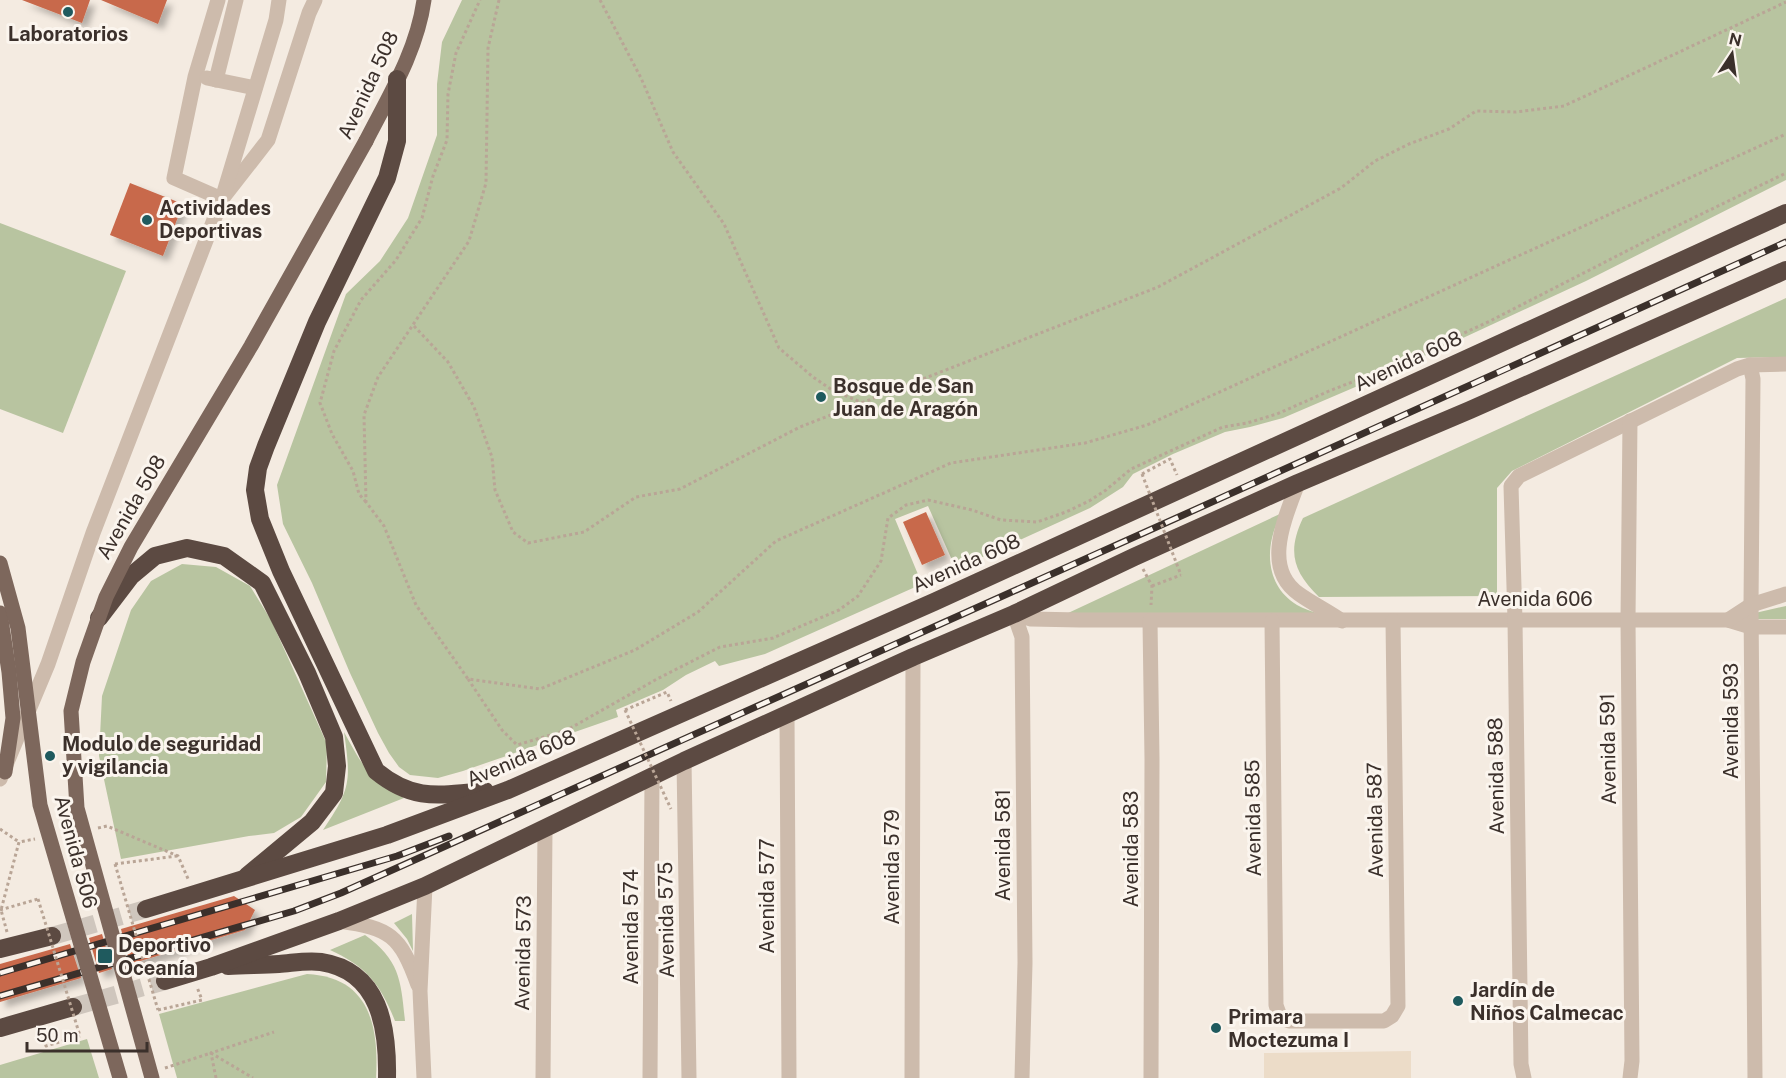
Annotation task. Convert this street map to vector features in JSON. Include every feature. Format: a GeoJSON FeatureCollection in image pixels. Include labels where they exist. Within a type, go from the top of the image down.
{"type":"FeatureCollection","features":[{"type":"Feature","properties":{"kind":"highway"},"geometry":{"type":"LineString","coordinates":[[398,79],[397,141],[387,178],[317,322],[266,446],[258,468],[256,500],[260,519],[281,571],[376,771],[406,791],[431,796],[508,790]]}},
{"type":"Feature","properties":{"kind":"highway","name":"Avenida 608"},"geometry":{"type":"LineString","coordinates":[[146,909],[387,836],[508,790],[934,602],[1786,213]]}},
{"type":"Feature","properties":{"kind":"highway"},"geometry":{"type":"LineString","coordinates":[[165,981],[212,967],[339,921],[425,886],[787,714],[1014,614],[1298,483],[1470,410],[1786,270]]}},
{"type":"Feature","properties":{"kind":"highway"},"geometry":{"type":"LineString","coordinates":[[98,619],[131,576],[155,556],[187,548],[224,555],[262,583],[307,673],[334,737],[338,765],[334,794],[312,822],[241,881]]}},
{"type":"Feature","properties":{"kind":"highway"},"geometry":{"type":"LineString","coordinates":[[6,947],[52,936]]}},
{"type":"Feature","properties":{"kind":"highway"},"geometry":{"type":"LineString","coordinates":[[212,967],[312,962],[336,966],[354,975],[367,987],[377,1004],[384,1024],[387,1078]]}},
{"type":"Feature","properties":{"kind":"highway"},"geometry":{"type":"LineString","coordinates":[[0,1028],[74,1007]]}},
{"type":"Feature","properties":{"kind":"main road","name":"Avenida 508"},"geometry":{"type":"LineString","coordinates":[[157,1073],[77,808],[71,711],[83,662],[106,597],[131,547],[251,346],[366,141],[398,79],[410,51],[424,0]]}},
{"type":"Feature","properties":{"kind":"main road","name":"Avenida 506"},"geometry":{"type":"LineString","coordinates":[[0,563],[18,628],[40,805],[120,1078]]}},
{"type":"Feature","properties":{"kind":"main road"},"geometry":{"type":"LineString","coordinates":[[0,613],[13,718],[2,776]]}},
{"type":"Feature","properties":{"kind":"street"},"geometry":{"type":"LineString","coordinates":[[218,0],[195,77],[174,178],[222,199],[268,140],[315,0]]}},
{"type":"Feature","properties":{"kind":"street"},"geometry":{"type":"LineString","coordinates":[[216,80],[236,0]]}},
{"type":"Feature","properties":{"kind":"street","name":"Avenida 508"},"geometry":{"type":"LineString","coordinates":[[2,776],[48,664],[93,532],[222,199],[276,20],[279,0]]}},
{"type":"Feature","properties":{"kind":"street"},"geometry":{"type":"LineString","coordinates":[[195,77],[255,88]]}},
{"type":"Feature","properties":{"kind":"street"},"geometry":{"type":"LineString","coordinates":[[1630,421],[1737,369],[1750,365],[1786,364]]}},
{"type":"Feature","properties":{"kind":"street","name":"Avenida 593"},"geometry":{"type":"LineString","coordinates":[[1750,365],[1754,379],[1751,605],[1754,1078]]}},
{"type":"Feature","properties":{"kind":"street","name":"Avenida 588"},"geometry":{"type":"LineString","coordinates":[[1524,1078],[1521,1064],[1511,486],[1519,476],[1630,421]]}},
{"type":"Feature","properties":{"kind":"street","name":"Avenida 591"},"geometry":{"type":"LineString","coordinates":[[1630,421],[1628,620],[1632,1061],[1630,1078]]}},
{"type":"Feature","properties":{"kind":"street"},"geometry":{"type":"LineString","coordinates":[[1298,483],[1279,537],[1278,553],[1283,575],[1297,593],[1342,621]]}},
{"type":"Feature","properties":{"kind":"street"},"geometry":{"type":"LineString","coordinates":[[1728,620],[1751,605],[1786,594]]}},
{"type":"Feature","properties":{"kind":"street","name":"Avenida 606"},"geometry":{"type":"LineString","coordinates":[[1014,614],[1031,619],[1148,621],[1728,620],[1751,627],[1786,627]]}},
{"type":"Feature","properties":{"kind":"street","name":"Avenida 581"},"geometry":{"type":"LineString","coordinates":[[1014,614],[1022,637],[1025,963],[1022,1078]]}},
{"type":"Feature","properties":{"kind":"street","name":"Avenida 583"},"geometry":{"type":"LineString","coordinates":[[1148,621],[1152,759],[1150,1078]]}},
{"type":"Feature","properties":{"kind":"street","name":"Avenida 585"},"geometry":{"type":"LineString","coordinates":[[1272,621],[1276,1005],[1279,1015]]}},
{"type":"Feature","properties":{"kind":"street","name":"Avenida 587"},"geometry":{"type":"LineString","coordinates":[[1279,1015],[1282,1019],[1289,1020],[1384,1021],[1392,1016],[1398,1006],[1393,621]]}},
{"type":"Feature","properties":{"kind":"street","name":"Avenida 579"},"geometry":{"type":"LineString","coordinates":[[912,1078],[913,657]]}},
{"type":"Feature","properties":{"kind":"street","name":"Avenida 577"},"geometry":{"type":"LineString","coordinates":[[787,714],[789,1078]]}},
{"type":"Feature","properties":{"kind":"street","name":"Avenida 575"},"geometry":{"type":"LineString","coordinates":[[684,761],[689,1078]]}},
{"type":"Feature","properties":{"kind":"street","name":"Avenida 574"},"geometry":{"type":"LineString","coordinates":[[650,1078],[652,777]]}},
{"type":"Feature","properties":{"kind":"street","name":"Avenida 573"},"geometry":{"type":"LineString","coordinates":[[543,1078],[545,828]]}},
{"type":"Feature","properties":{"kind":"street"},"geometry":{"type":"LineString","coordinates":[[424,1078],[420,991],[425,886]]}},
{"type":"Feature","properties":{"kind":"street"},"geometry":{"type":"LineString","coordinates":[[339,921],[368,925],[383,930],[394,938],[410,962],[420,991]]}},
{"type":"Feature","properties":{"kind":"path"},"geometry":{"type":"LineString","coordinates":[[480,0],[456,53],[448,94],[447,140],[433,176],[422,218],[396,260],[361,300],[334,351],[320,403],[332,434],[353,471],[359,494],[384,526],[416,605],[502,730],[517,745],[567,730],[657,679],[720,647],[773,638],[838,610],[858,596],[881,561],[888,518],[906,506],[928,500],[972,510],[1001,520],[1037,522],[1066,512],[1098,495],[1131,469],[1223,427],[1277,414],[1329,390],[1386,369],[1490,321],[1786,173]]}},
{"type":"Feature","properties":{"kind":"path"},"geometry":{"type":"LineString","coordinates":[[366,502],[364,415],[378,377],[469,241],[486,183],[488,48],[500,0]]}},
{"type":"Feature","properties":{"kind":"path"},"geometry":{"type":"LineString","coordinates":[[600,0],[641,78],[673,152],[724,224],[779,348],[832,390],[864,403]]}},
{"type":"Feature","properties":{"kind":"path"},"geometry":{"type":"LineString","coordinates":[[414,326],[448,362],[474,407],[492,457],[495,490],[513,532],[528,543],[584,532],[636,497],[680,489],[800,427],[1158,286],[1341,188],[1375,161],[1409,144],[1449,129],[1476,111],[1516,112],[1564,106],[1786,2]]}},
{"type":"Feature","properties":{"kind":"path"},"geometry":{"type":"LineString","coordinates":[[468,678],[540,689],[635,650],[698,612],[776,541],[951,463],[1085,443],[1147,425],[1786,134]]}},
{"type":"Feature","properties":{"kind":"path"},"geometry":{"type":"LineString","coordinates":[[1152,586],[1181,575],[1142,474],[1170,459]]}},
{"type":"Feature","properties":{"kind":"path"},"geometry":{"type":"LineString","coordinates":[[1134,557],[1147,574],[1152,586],[1153,597],[1148,621]]}},
{"type":"Feature","properties":{"kind":"path"},"geometry":{"type":"LineString","coordinates":[[667,693],[625,710],[671,809]]}},
{"type":"Feature","properties":{"kind":"path"},"geometry":{"type":"LineString","coordinates":[[0,830],[19,842]]}},
{"type":"Feature","properties":{"kind":"path"},"geometry":{"type":"LineString","coordinates":[[195,894],[178,856],[115,864],[158,1010],[202,1000]]}},
{"type":"Feature","properties":{"kind":"path"},"geometry":{"type":"LineString","coordinates":[[6,947],[0,910],[38,899],[80,1036],[46,1046]]}},
{"type":"Feature","properties":{"kind":"path"},"geometry":{"type":"LineString","coordinates":[[157,1073],[274,1032]]}},
{"type":"Feature","properties":{"kind":"path"},"geometry":{"type":"LineString","coordinates":[[211,1053],[216,1078]]}},
{"type":"Feature","properties":{"kind":"path"},"geometry":{"type":"LineString","coordinates":[[211,1053],[253,1078]]}},
{"type":"Feature","properties":{"kind":"green space","name":"Bosque de San Juan de Aragón"},"geometry":{"type":"Polygon","coordinates":[[[462,0],[1786,0],[1786,180],[1586,281],[1381,376],[1283,418],[1225,432],[1173,454],[1133,474],[1123,487],[1090,508],[956,569],[928,506],[895,519],[922,584],[765,654],[719,666],[715,661],[686,675],[663,690],[616,710],[618,717],[438,778],[410,775],[399,767],[389,753],[350,673],[312,583],[283,524],[277,485],[346,294],[380,261],[408,218],[437,135],[437,84],[442,42],[462,0]]]}},
{"type":"Feature","properties":{"kind":"green space"},"geometry":{"type":"Polygon","coordinates":[[[0,223],[126,271],[63,433],[0,409],[0,223]]]}},
{"type":"Feature","properties":{"kind":"green space"},"geometry":{"type":"Polygon","coordinates":[[[1786,298],[1786,357],[1737,358],[1512,471],[1497,488],[1497,596],[1319,597],[1298,570],[1294,551],[1303,518],[1786,298]]]}},
{"type":"Feature","properties":{"kind":"green space"},"geometry":{"type":"Polygon","coordinates":[[[1282,513],[1276,525],[1270,550],[1273,575],[1278,587],[1286,597],[1297,605],[1319,614],[1066,614],[1282,513]]]}},
{"type":"Feature","properties":{"kind":"green space"},"geometry":{"type":"Polygon","coordinates":[[[182,564],[216,567],[250,586],[271,620],[327,744],[326,782],[301,817],[274,833],[121,859],[99,756],[102,696],[131,610],[151,581],[182,564]]]}},
{"type":"Feature","properties":{"kind":"green space"},"geometry":{"type":"Polygon","coordinates":[[[1786,606],[1786,619],[1756,619],[1755,613],[1786,606]]]}},
{"type":"Feature","properties":{"kind":"green space"},"geometry":{"type":"Polygon","coordinates":[[[344,732],[368,771],[383,785],[404,798],[323,830],[339,804],[347,784],[348,762],[344,732]]]}},
{"type":"Feature","properties":{"kind":"green space"},"geometry":{"type":"Polygon","coordinates":[[[412,914],[413,951],[394,923],[412,914]]]}},
{"type":"Feature","properties":{"kind":"green space"},"geometry":{"type":"Polygon","coordinates":[[[365,935],[385,953],[397,972],[405,1021],[395,1021],[378,987],[363,970],[330,950],[365,935]]]}},
{"type":"Feature","properties":{"kind":"green space"},"geometry":{"type":"Polygon","coordinates":[[[307,974],[328,977],[344,984],[357,994],[366,1007],[375,1040],[376,1078],[177,1078],[159,1014],[307,974]]]}},
{"type":"Feature","properties":{"kind":"green space"},"geometry":{"type":"Polygon","coordinates":[[[87,1039],[99,1078],[0,1078],[0,1065],[87,1039]]]}},
{"type":"Feature","properties":{"kind":"shaded area"},"geometry":{"type":"Polygon","coordinates":[[[1411,1051],[1411,1078],[1264,1078],[1264,1053],[1411,1051]]]}},
{"type":"Feature","properties":{"kind":"building","name":"Laboratorios"},"geometry":{"type":"Polygon","coordinates":[[[22,0],[90,0],[82,23],[22,0]]]}},
{"type":"Feature","properties":{"kind":"building"},"geometry":{"type":"Polygon","coordinates":[[[101,0],[167,0],[158,24],[101,0]]]}},
{"type":"Feature","properties":{"kind":"building","name":"Actividades Deportivas"},"geometry":{"type":"Polygon","coordinates":[[[130,183],[183,204],[163,256],[110,235],[130,183]]]}},
{"type":"Feature","properties":{"kind":"building"},"geometry":{"type":"Polygon","coordinates":[[[926,512],[945,555],[922,565],[903,522],[926,512]]]}},
{"type":"Feature","properties":{"kind":"building"},"geometry":{"type":"Polygon","coordinates":[[[234,896],[255,910],[245,930],[130,964],[121,929],[234,896]]]}},
{"type":"Feature","properties":{"kind":"building"},"geometry":{"type":"Polygon","coordinates":[[[102,934],[112,969],[99,973],[89,938],[102,934]]]}},
{"type":"Feature","properties":{"kind":"building"},"geometry":{"type":"Polygon","coordinates":[[[70,944],[81,978],[0,1002],[0,964],[70,944]]]}},
{"type":"Feature","properties":{"kind":"tunnel"},"geometry":{"type":"LineString","coordinates":[[52,936],[146,909]]}},
{"type":"Feature","properties":{"kind":"tunnel"},"geometry":{"type":"LineString","coordinates":[[73,1007],[165,981]]}},
{"type":"Feature","properties":{"kind":"railway"},"geometry":{"type":"LineString","coordinates":[[0,996],[294,911],[341,893],[1786,242]]}},
{"type":"Feature","properties":{"kind":"railway"},"geometry":{"type":"LineString","coordinates":[[0,973],[397,856],[449,836]]}},
{"type":"Feature","properties":{"kind":"place","name":"Laboratorios"},"geometry":{"type":"Point","coordinates":[68,12]}},
{"type":"Feature","properties":{"kind":"place","name":"Actividades Deportivas"},"geometry":{"type":"Point","coordinates":[147,220]}},
{"type":"Feature","properties":{"kind":"place","name":"Bosque de San Juan de Aragón"},"geometry":{"type":"Point","coordinates":[821,397]}},
{"type":"Feature","properties":{"kind":"place","name":"Modulo de seguridad y vigilancia"},"geometry":{"type":"Point","coordinates":[50,756]}},
{"type":"Feature","properties":{"kind":"place","name":"Deportivo Oceanía"},"geometry":{"type":"Point","coordinates":[105,956]}},
{"type":"Feature","properties":{"kind":"place","name":"Jardín de Niños Calmecac"},"geometry":{"type":"Point","coordinates":[1458,1001]}},
{"type":"Feature","properties":{"kind":"place","name":"Primara Moctezuma I"},"geometry":{"type":"Point","coordinates":[1216,1028]}}]}
